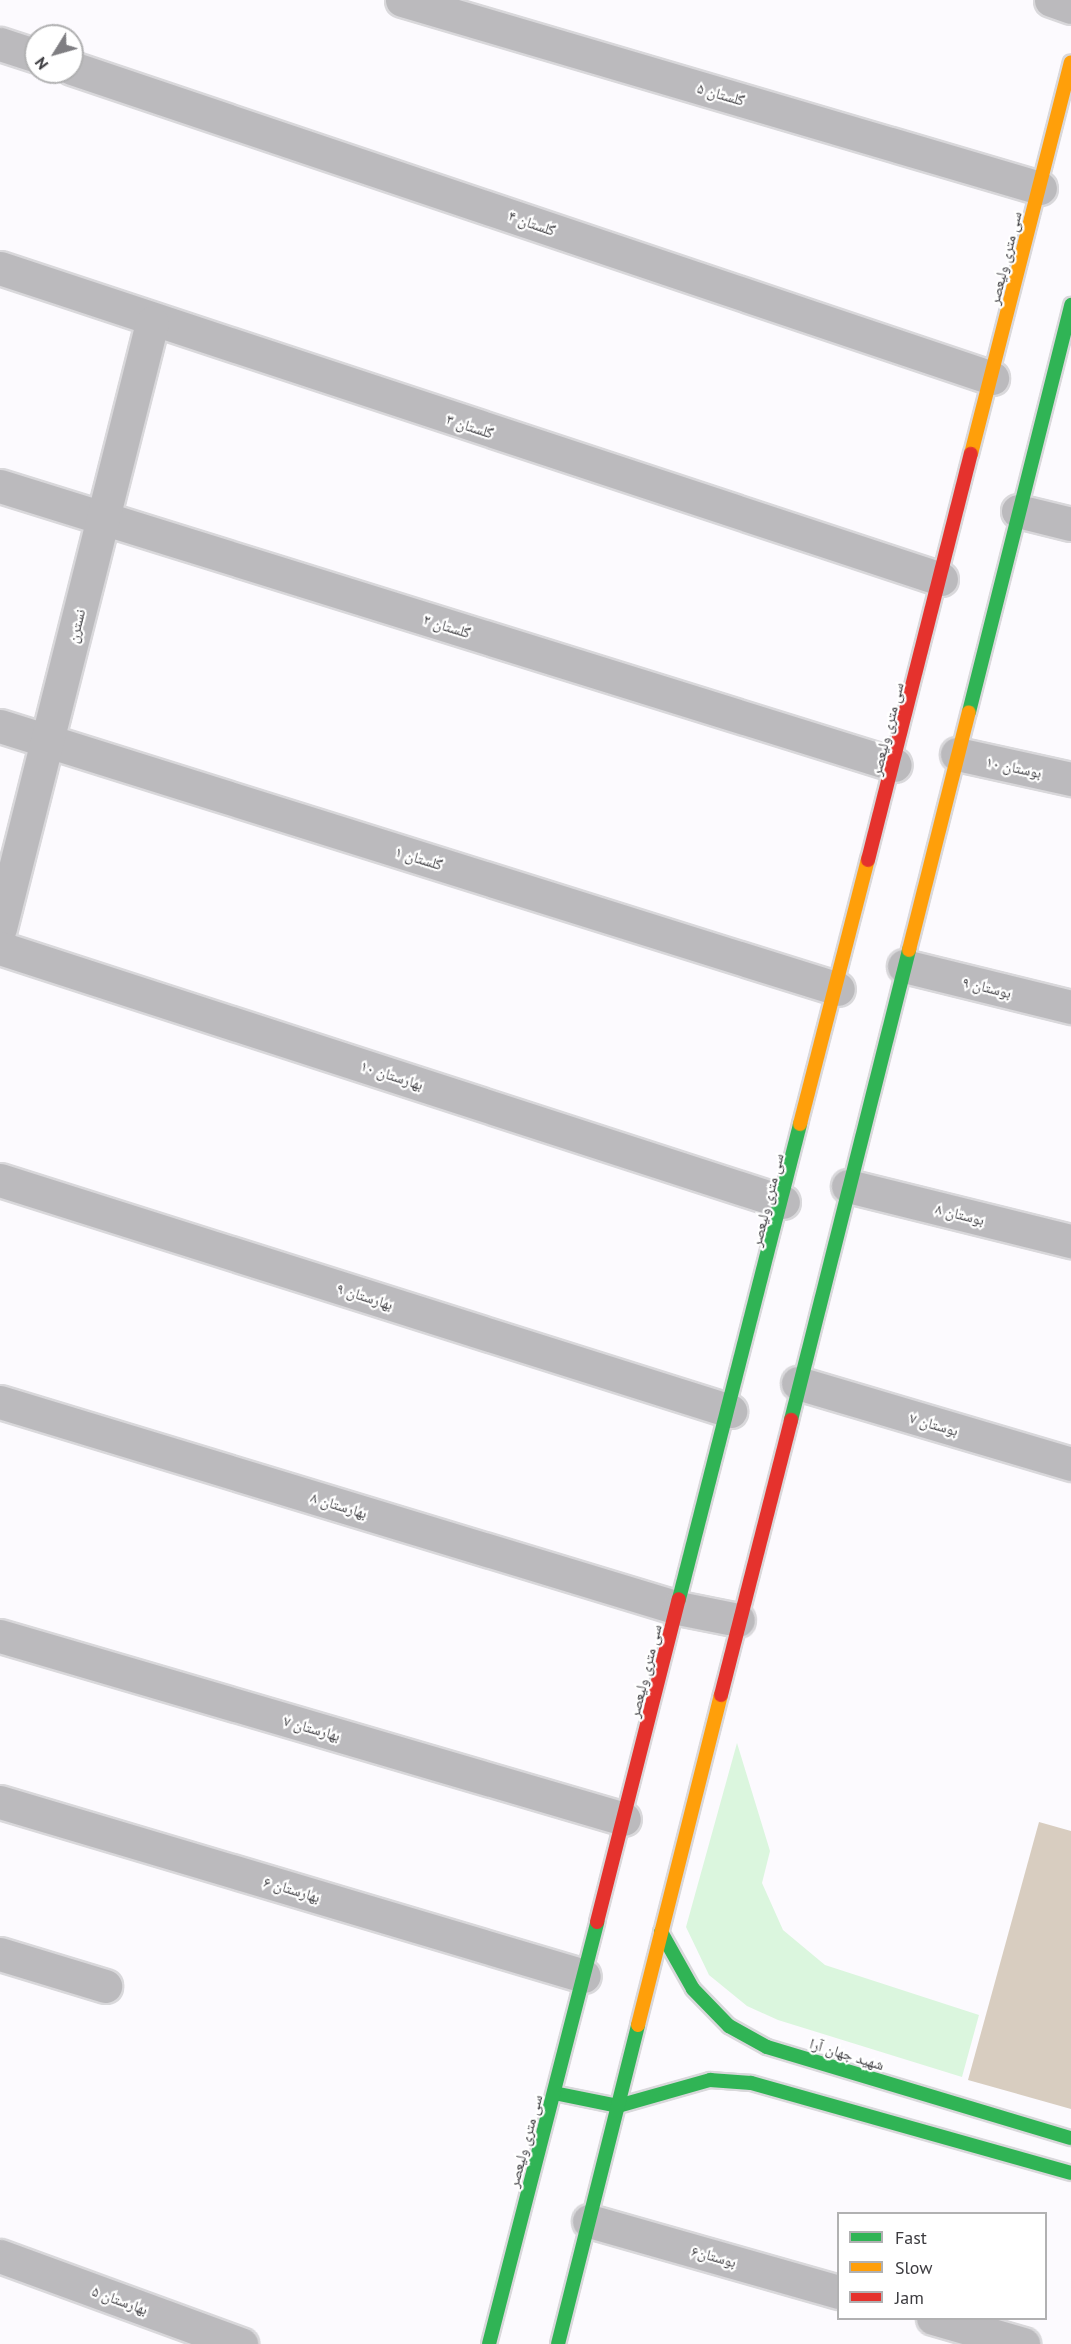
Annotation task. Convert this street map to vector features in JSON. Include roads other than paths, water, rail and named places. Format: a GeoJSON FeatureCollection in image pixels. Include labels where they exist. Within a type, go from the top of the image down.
{"type":"FeatureCollection","features":[{"type":"Feature","properties":{"kind":"main road","name":"سی متری ولیعصر"},"geometry":{"type":"LineString","coordinates":[[489,2344],[838,989],[1071,63]]}},
{"type":"Feature","properties":{"kind":"main road"},"geometry":{"type":"LineString","coordinates":[[558,2344],[738,1620],[1071,305]]}},
{"type":"Feature","properties":{"kind":"main road","name":"شهید جهان آرا"},"geometry":{"type":"LineString","coordinates":[[661,1932],[693,1989],[729,2026],[767,2047],[1071,2138]]}},
{"type":"Feature","properties":{"kind":"main road"},"geometry":{"type":"LineString","coordinates":[[554,2093],[618,2106],[710,2080],[751,2083],[1071,2173]]}},
{"type":"Feature","properties":{"kind":"street","name":"گلستان ۵"},"geometry":{"type":"LineString","coordinates":[[402,0],[1040,188]]}},
{"type":"Feature","properties":{"kind":"street"},"geometry":{"type":"LineString","coordinates":[[1051,0],[1071,7]]}},
{"type":"Feature","properties":{"kind":"street","name":"گلستان ۴"},"geometry":{"type":"LineString","coordinates":[[84,72],[992,378]]}},
{"type":"Feature","properties":{"kind":"street","name":"گلستان ۳"},"geometry":{"type":"LineString","coordinates":[[0,268],[152,323],[941,579]]}},
{"type":"Feature","properties":{"kind":"street","name":"نسترن"},"geometry":{"type":"LineString","coordinates":[[0,928],[152,323]]}},
{"type":"Feature","properties":{"kind":"street","name":"گلستان ۲"},"geometry":{"type":"LineString","coordinates":[[0,486],[895,765]]}},
{"type":"Feature","properties":{"kind":"street"},"geometry":{"type":"LineString","coordinates":[[1018,511],[1071,524]]}},
{"type":"Feature","properties":{"kind":"street","name":"گلستان ۱"},"geometry":{"type":"LineString","coordinates":[[0,726],[838,989]]}},
{"type":"Feature","properties":{"kind":"street","name":"بوستان ۱۰"},"geometry":{"type":"LineString","coordinates":[[957,754],[1071,779]]}},
{"type":"Feature","properties":{"kind":"street","name":"بهارستان ۱۰"},"geometry":{"type":"LineString","coordinates":[[0,948],[783,1202]]}},
{"type":"Feature","properties":{"kind":"street","name":"بوستان ۹"},"geometry":{"type":"LineString","coordinates":[[904,966],[1071,1007]]}},
{"type":"Feature","properties":{"kind":"street","name":"بهارستان ۹"},"geometry":{"type":"LineString","coordinates":[[0,1180],[730,1411]]}},
{"type":"Feature","properties":{"kind":"street","name":"بوستان ۸"},"geometry":{"type":"LineString","coordinates":[[848,1186],[1071,1241]]}},
{"type":"Feature","properties":{"kind":"street","name":"بوستان ۷"},"geometry":{"type":"LineString","coordinates":[[798,1383],[1071,1464]]}},
{"type":"Feature","properties":{"kind":"street","name":"بهارستان ۸"},"geometry":{"type":"LineString","coordinates":[[0,1402],[678,1608],[738,1620]]}},
{"type":"Feature","properties":{"kind":"street","name":"بهارستان ۷"},"geometry":{"type":"LineString","coordinates":[[0,1636],[624,1819]]}},
{"type":"Feature","properties":{"kind":"street","name":"بهارستان ۶"},"geometry":{"type":"LineString","coordinates":[[0,1802],[584,1976]]}},
{"type":"Feature","properties":{"kind":"street"},"geometry":{"type":"LineString","coordinates":[[0,1954],[105,1986]]}},
{"type":"Feature","properties":{"kind":"street","name":"بوستان۶"},"geometry":{"type":"LineString","coordinates":[[589,2221],[837,2292]]}},
{"type":"Feature","properties":{"kind":"street","name":"بهارستان ۵"},"geometry":{"type":"LineString","coordinates":[[0,2256],[241,2344]]}},
{"type":"Feature","properties":{"kind":"street"},"geometry":{"type":"LineString","coordinates":[[937,2320],[1023,2344]]}}]}
